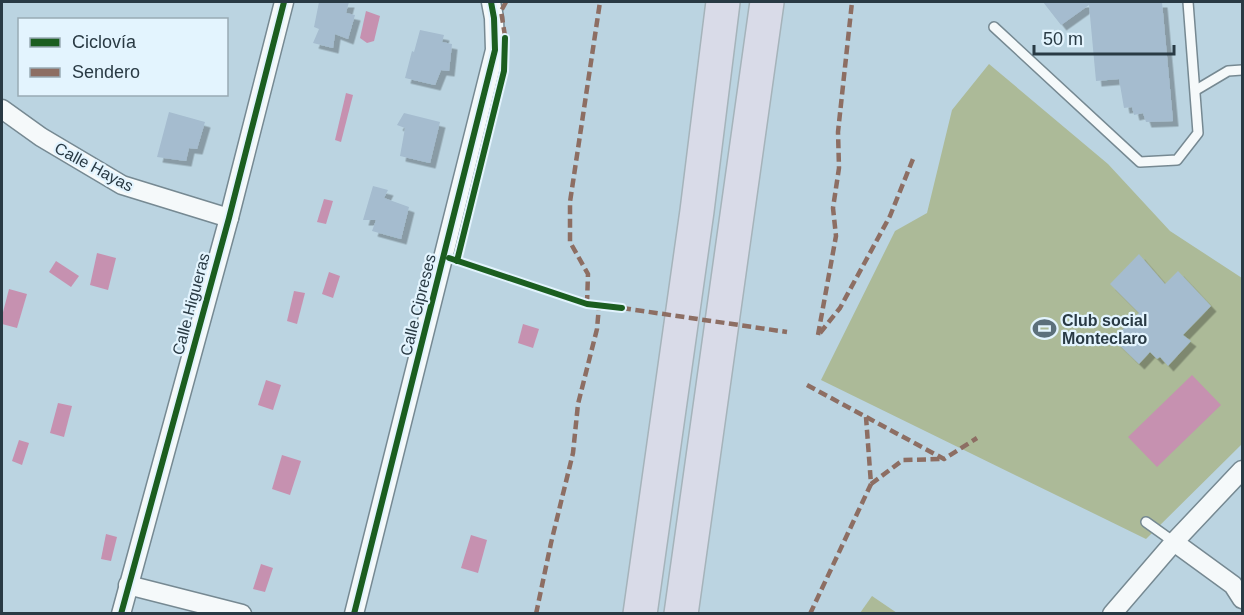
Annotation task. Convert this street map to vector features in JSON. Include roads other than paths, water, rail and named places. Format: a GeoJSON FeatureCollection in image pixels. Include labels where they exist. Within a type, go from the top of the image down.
{"type":"FeatureCollection","features":[{"type":"Feature","properties":{"kind":"highway"},"geometry":{"type":"LineString","coordinates":[[640,614],[697,211],[723,2]]}},
{"type":"Feature","properties":{"kind":"highway"},"geometry":{"type":"LineString","coordinates":[[681,614],[767,2]]}},
{"type":"Feature","properties":{"kind":"street","name":"Calle Higueras"},"geometry":{"type":"LineString","coordinates":[[121,614],[229,218],[284,2]]}},
{"type":"Feature","properties":{"kind":"street","name":"Calle Cipreses"},"geometry":{"type":"LineString","coordinates":[[354,614],[495,50],[491,2]]}},
{"type":"Feature","properties":{"kind":"street","name":"Calle Hayas"},"geometry":{"type":"LineString","coordinates":[[2,109],[40,137],[122,185],[229,218]]}},
{"type":"Feature","properties":{"kind":"street"},"geometry":{"type":"LineString","coordinates":[[1112,614],[1174,542],[1242,470]]}},
{"type":"Feature","properties":{"kind":"street"},"geometry":{"type":"LineString","coordinates":[[1174,542],[1233,585],[1242,599]]}},
{"type":"Feature","properties":{"kind":"street"},"geometry":{"type":"LineString","coordinates":[[128,585],[242,614]]}},
{"type":"Feature","properties":{"kind":"lane"},"geometry":{"type":"LineString","coordinates":[[994,27],[1140,162],[1177,160],[1198,133],[1188,2]]}},
{"type":"Feature","properties":{"kind":"lane"},"geometry":{"type":"LineString","coordinates":[[1196,90],[1228,71],[1242,70]]}},
{"type":"Feature","properties":{"kind":"lane"},"geometry":{"type":"LineString","coordinates":[[1146,522],[1174,542]]}},
{"type":"Feature","properties":{"kind":"place","name":"Club social Monteclaro"},"geometry":{"type":"Point","coordinates":[1044,329]}}]}
